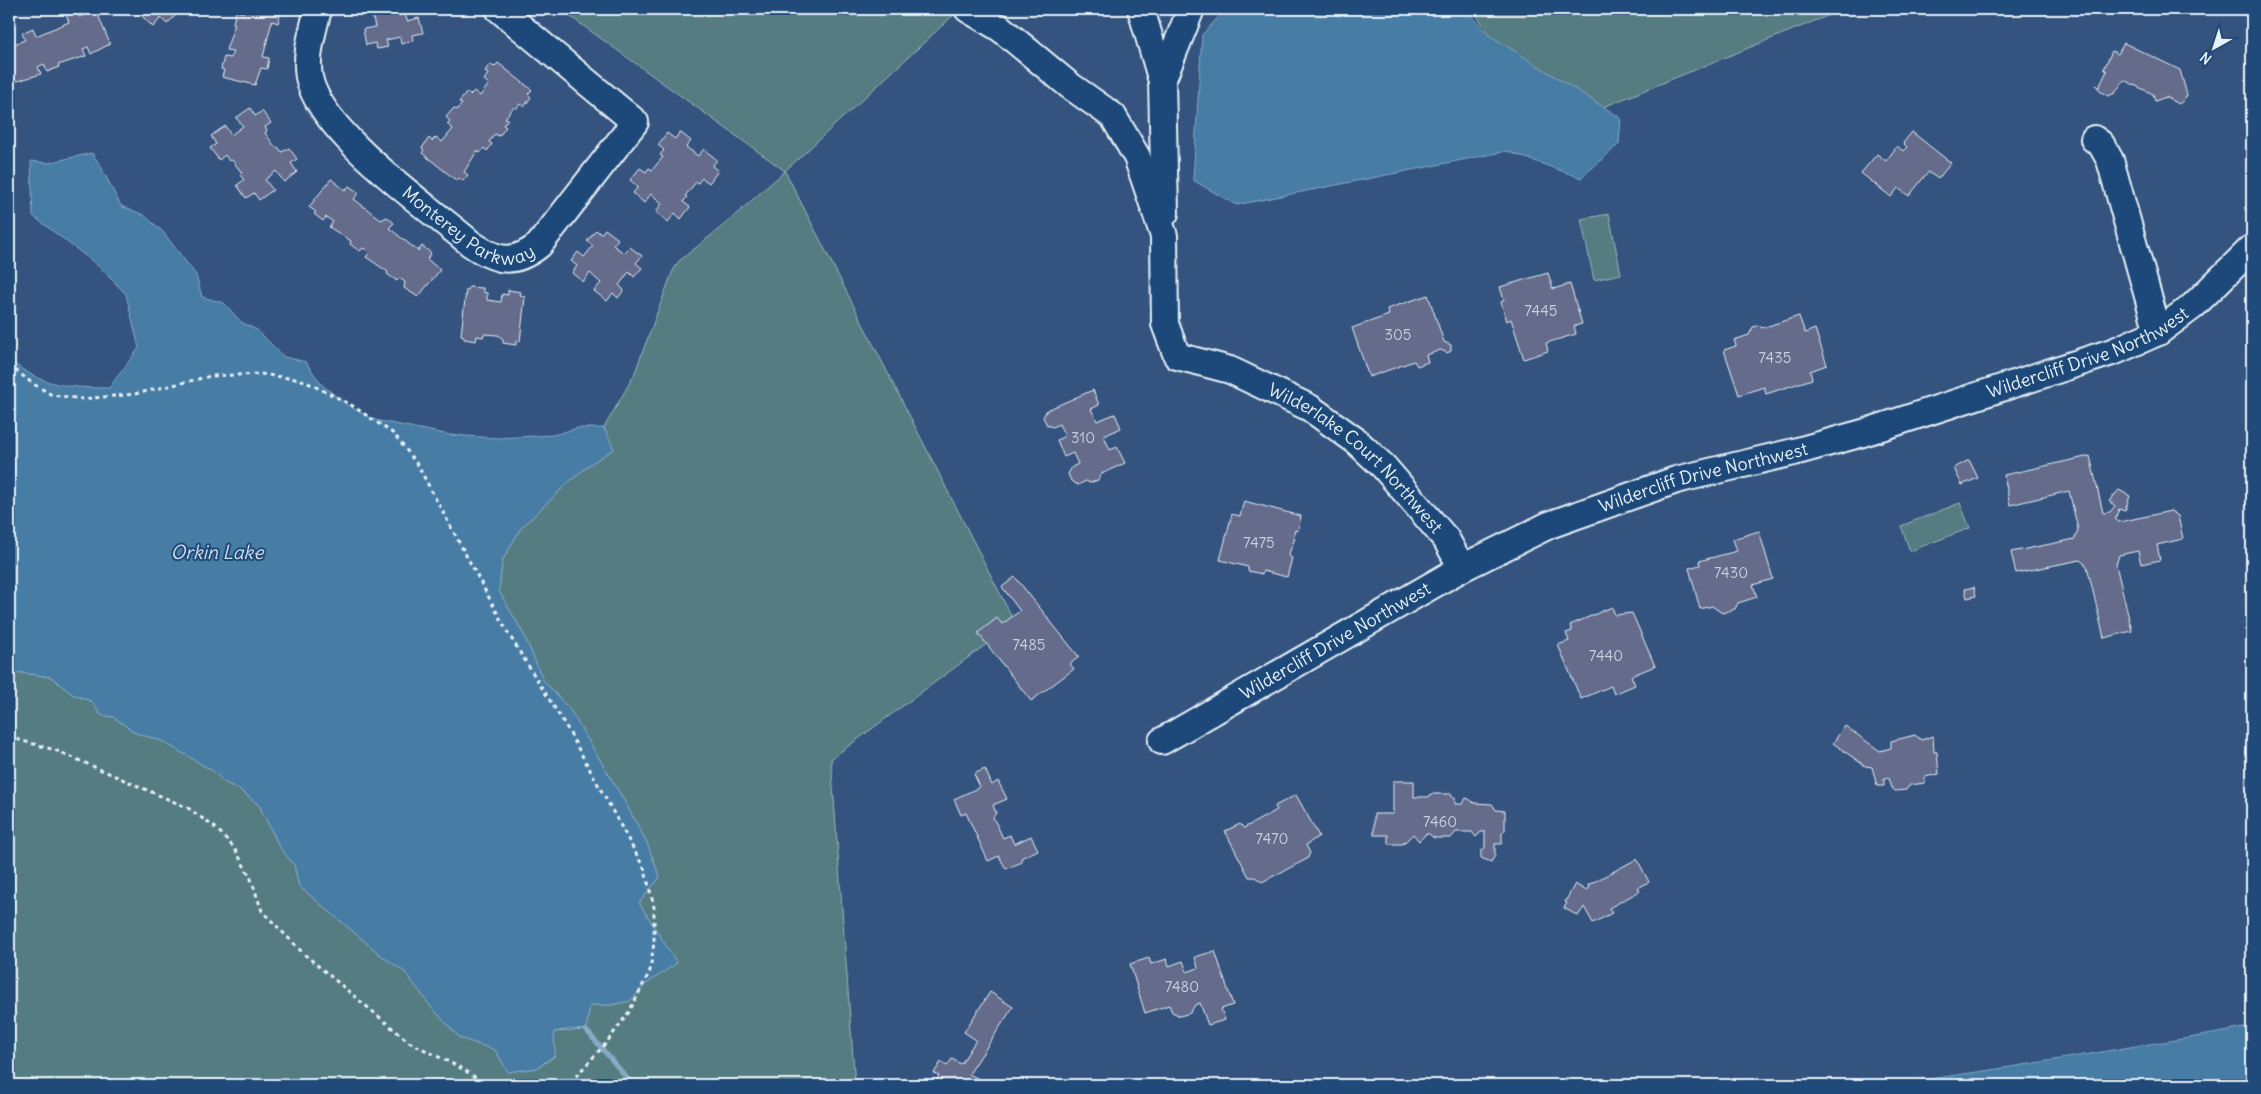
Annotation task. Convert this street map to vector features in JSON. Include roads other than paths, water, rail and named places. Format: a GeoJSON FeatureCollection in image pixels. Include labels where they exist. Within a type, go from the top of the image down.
{"type":"FeatureCollection","features":[{"type":"Feature","properties":{"kind":"street","name":"Monterey Parkway"},"geometry":{"type":"LineString","coordinates":[[318,9],[308,51],[309,77],[317,100],[332,122],[365,156],[470,243],[485,254],[512,260],[526,255],[539,245],[635,122],[499,9]]}},
{"type":"Feature","properties":{"kind":"street"},"geometry":{"type":"LineString","coordinates":[[968,9],[1000,28],[1069,85],[1113,116],[1137,157],[1164,236]]}},
{"type":"Feature","properties":{"kind":"street"},"geometry":{"type":"LineString","coordinates":[[1141,9],[1162,81],[1164,236]]}},
{"type":"Feature","properties":{"kind":"street"},"geometry":{"type":"LineString","coordinates":[[1162,81],[1191,9]]}},
{"type":"Feature","properties":{"kind":"street"},"geometry":{"type":"LineString","coordinates":[[2094,139],[2101,144],[2110,160],[2158,332]]}},
{"type":"Feature","properties":{"kind":"street","name":"Wilderlake Court Northwest"},"geometry":{"type":"LineString","coordinates":[[1164,236],[1165,324],[1177,356],[1230,370],[1310,408],[1356,440],[1384,467],[1446,539],[1462,568]]}},
{"type":"Feature","properties":{"kind":"street","name":"Wildercliff Drive Northwest"},"geometry":{"type":"LineString","coordinates":[[1162,742],[1462,568],[1549,525],[1676,480],[1794,452],[1863,433],[2116,351],[2158,332],[2194,306],[2252,248]]}},
{"type":"Feature","properties":{"kind":"water"},"geometry":{"type":"Polygon","coordinates":[[[1226,9],[1466,9],[1486,33],[1621,118],[1619,144],[1581,178],[1507,151],[1236,205],[1193,180],[1202,35],[1226,9]]]}},
{"type":"Feature","properties":{"kind":"water","name":"Orkin Lake"},"geometry":{"type":"Polygon","coordinates":[[[92,153],[121,206],[144,215],[163,232],[196,275],[202,297],[224,303],[241,322],[257,330],[284,357],[306,362],[321,384],[347,405],[375,420],[450,435],[497,438],[553,435],[578,428],[604,428],[614,449],[593,462],[570,481],[521,528],[502,561],[499,591],[524,635],[543,680],[570,710],[646,841],[660,877],[639,903],[677,963],[646,984],[630,1001],[611,1005],[590,1005],[586,1030],[571,1029],[554,1032],[555,1055],[537,1068],[508,1072],[495,1050],[460,1038],[432,1008],[405,972],[382,956],[299,886],[294,865],[279,846],[259,805],[239,789],[225,783],[213,771],[162,741],[136,733],[113,717],[101,715],[91,701],[72,694],[51,677],[9,671],[9,359],[32,375],[56,384],[109,388],[139,348],[126,294],[96,264],[33,216],[31,161],[48,163],[92,153]]]}},
{"type":"Feature","properties":{"kind":"water"},"geometry":{"type":"Polygon","coordinates":[[[2252,1026],[2252,1085],[1884,1085],[2042,1062],[2209,1035],[2252,1026]]]}},
{"type":"Feature","properties":{"kind":"waterway"},"geometry":{"type":"LineString","coordinates":[[586,1030],[633,1085]]}}]}
